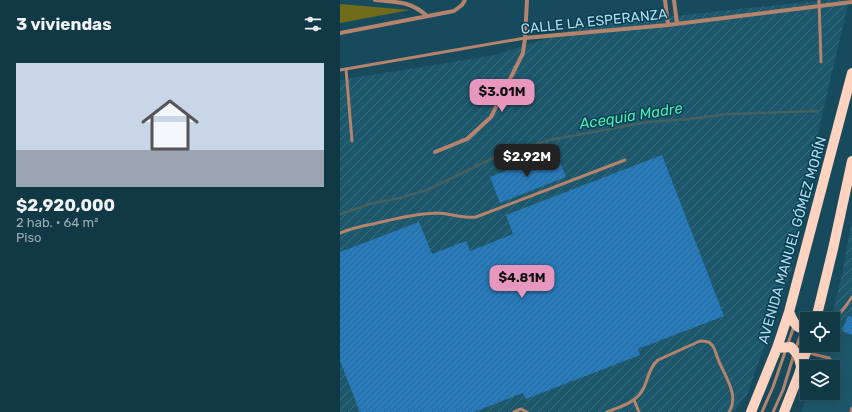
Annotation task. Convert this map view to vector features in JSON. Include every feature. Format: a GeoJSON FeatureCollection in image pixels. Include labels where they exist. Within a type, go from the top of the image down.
{"type":"FeatureCollection","features":[{"type":"Feature","properties":{"kind":"main road","name":"AVENIDA MANUEL GÓMEZ MORÍN"},"geometry":{"type":"LineString","coordinates":[[751,412],[786,348],[789,312],[852,73]]}},
{"type":"Feature","properties":{"kind":"main road"},"geometry":{"type":"LineString","coordinates":[[818,312],[834,249],[852,164]]}},
{"type":"Feature","properties":{"kind":"main road"},"geometry":{"type":"LineString","coordinates":[[789,312],[800,326]]}},
{"type":"Feature","properties":{"kind":"main road"},"geometry":{"type":"LineString","coordinates":[[786,348],[800,369]]}},
{"type":"Feature","properties":{"kind":"main road"},"geometry":{"type":"LineString","coordinates":[[784,412],[800,376]]}},
{"type":"Feature","properties":{"kind":"main road"},"geometry":{"type":"LineString","coordinates":[[744,412],[759,395]]}},
{"type":"Feature","properties":{"kind":"street"},"geometry":{"type":"LineString","coordinates":[[375,0],[406,4],[416,7],[427,16]]}},
{"type":"Feature","properties":{"kind":"street"},"geometry":{"type":"LineString","coordinates":[[340,33],[454,11],[462,5],[465,0]]}},
{"type":"Feature","properties":{"kind":"street"},"geometry":{"type":"LineString","coordinates":[[435,152],[467,139],[491,117],[523,53],[527,0]]}},
{"type":"Feature","properties":{"kind":"street"},"geometry":{"type":"LineString","coordinates":[[665,0],[668,25]]}},
{"type":"Feature","properties":{"kind":"street"},"geometry":{"type":"LineString","coordinates":[[674,0],[677,24]]}},
{"type":"Feature","properties":{"kind":"street","name":"CALLE LA ESPERANZA"},"geometry":{"type":"LineString","coordinates":[[525,38],[668,25],[852,2]]}},
{"type":"Feature","properties":{"kind":"lane"},"geometry":{"type":"LineString","coordinates":[[819,0],[821,62]]}},
{"type":"Feature","properties":{"kind":"lane","name":"CALLE LA ESPERANZA"},"geometry":{"type":"LineString","coordinates":[[340,70],[525,38]]}},
{"type":"Feature","properties":{"kind":"lane"},"geometry":{"type":"LineString","coordinates":[[346,69],[352,141]]}},
{"type":"Feature","properties":{"kind":"lane"},"geometry":{"type":"LineString","coordinates":[[340,233],[350,229],[423,214],[438,213],[463,217],[476,217],[625,160]]}},
{"type":"Feature","properties":{"kind":"lane"},"geometry":{"type":"LineString","coordinates":[[840,313],[852,298]]}},
{"type":"Feature","properties":{"kind":"lane"},"geometry":{"type":"LineString","coordinates":[[762,412],[773,388],[786,348],[800,330]]}},
{"type":"Feature","properties":{"kind":"lane"},"geometry":{"type":"LineString","coordinates":[[773,412],[783,390],[786,348],[800,330]]}},
{"type":"Feature","properties":{"kind":"lane"},"geometry":{"type":"LineString","coordinates":[[607,412],[634,400],[642,391],[653,365],[658,360],[700,341],[707,341],[713,346],[718,360],[729,381],[733,396],[732,408],[729,412]]}},
{"type":"Feature","properties":{"kind":"lane"},"geometry":{"type":"LineString","coordinates":[[816,352],[831,360]]}},
{"type":"Feature","properties":{"kind":"lane"},"geometry":{"type":"LineString","coordinates":[[634,400],[639,412]]}},
{"type":"Feature","properties":{"kind":"lane"},"geometry":{"type":"LineString","coordinates":[[850,412],[852,408]]}},
{"type":"Feature","properties":{"kind":"lane"},"geometry":{"type":"LineString","coordinates":[[514,412],[521,409],[527,412]]}},
{"type":"Feature","properties":{"kind":"shaded area"},"geometry":{"type":"Polygon","coordinates":[[[827,0],[849,0],[820,124],[791,270],[747,395],[734,412],[340,412],[340,80],[495,55],[588,25],[827,0]]]}},
{"type":"Feature","properties":{"kind":"shaded area"},"geometry":{"type":"Polygon","coordinates":[[[340,4],[410,10],[340,23],[340,4]]]}},
{"type":"Feature","properties":{"kind":"shaded area"},"geometry":{"type":"Polygon","coordinates":[[[852,220],[852,336],[840,331],[840,312],[833,312],[842,275],[852,220]]]}},
{"type":"Feature","properties":{"kind":"shaded area"},"geometry":{"type":"Polygon","coordinates":[[[840,331],[852,336],[852,412],[801,412],[805,400],[840,400],[840,360],[820,360],[822,352],[840,352],[840,331]]]}},
{"type":"Feature","properties":{"kind":"building"},"geometry":{"type":"Polygon","coordinates":[[[557,155],[566,177],[500,203],[490,177],[535,159],[537,162],[557,155]]]}},
{"type":"Feature","properties":{"kind":"building"},"geometry":{"type":"Polygon","coordinates":[[[662,155],[724,316],[638,349],[640,355],[526,399],[523,393],[474,412],[360,412],[340,361],[340,252],[419,222],[432,254],[466,241],[470,251],[513,234],[506,215],[662,155]]]}},
{"type":"Feature","properties":{"kind":"building"},"geometry":{"type":"Polygon","coordinates":[[[848,316],[852,317],[852,335],[842,331],[848,316]]]}},
{"type":"Feature","properties":{"kind":"waterway","name":"Acequia Madre"},"geometry":{"type":"LineString","coordinates":[[340,214],[373,203],[400,198],[427,190],[489,160],[550,140],[648,122],[729,114],[818,111]]}}]}
